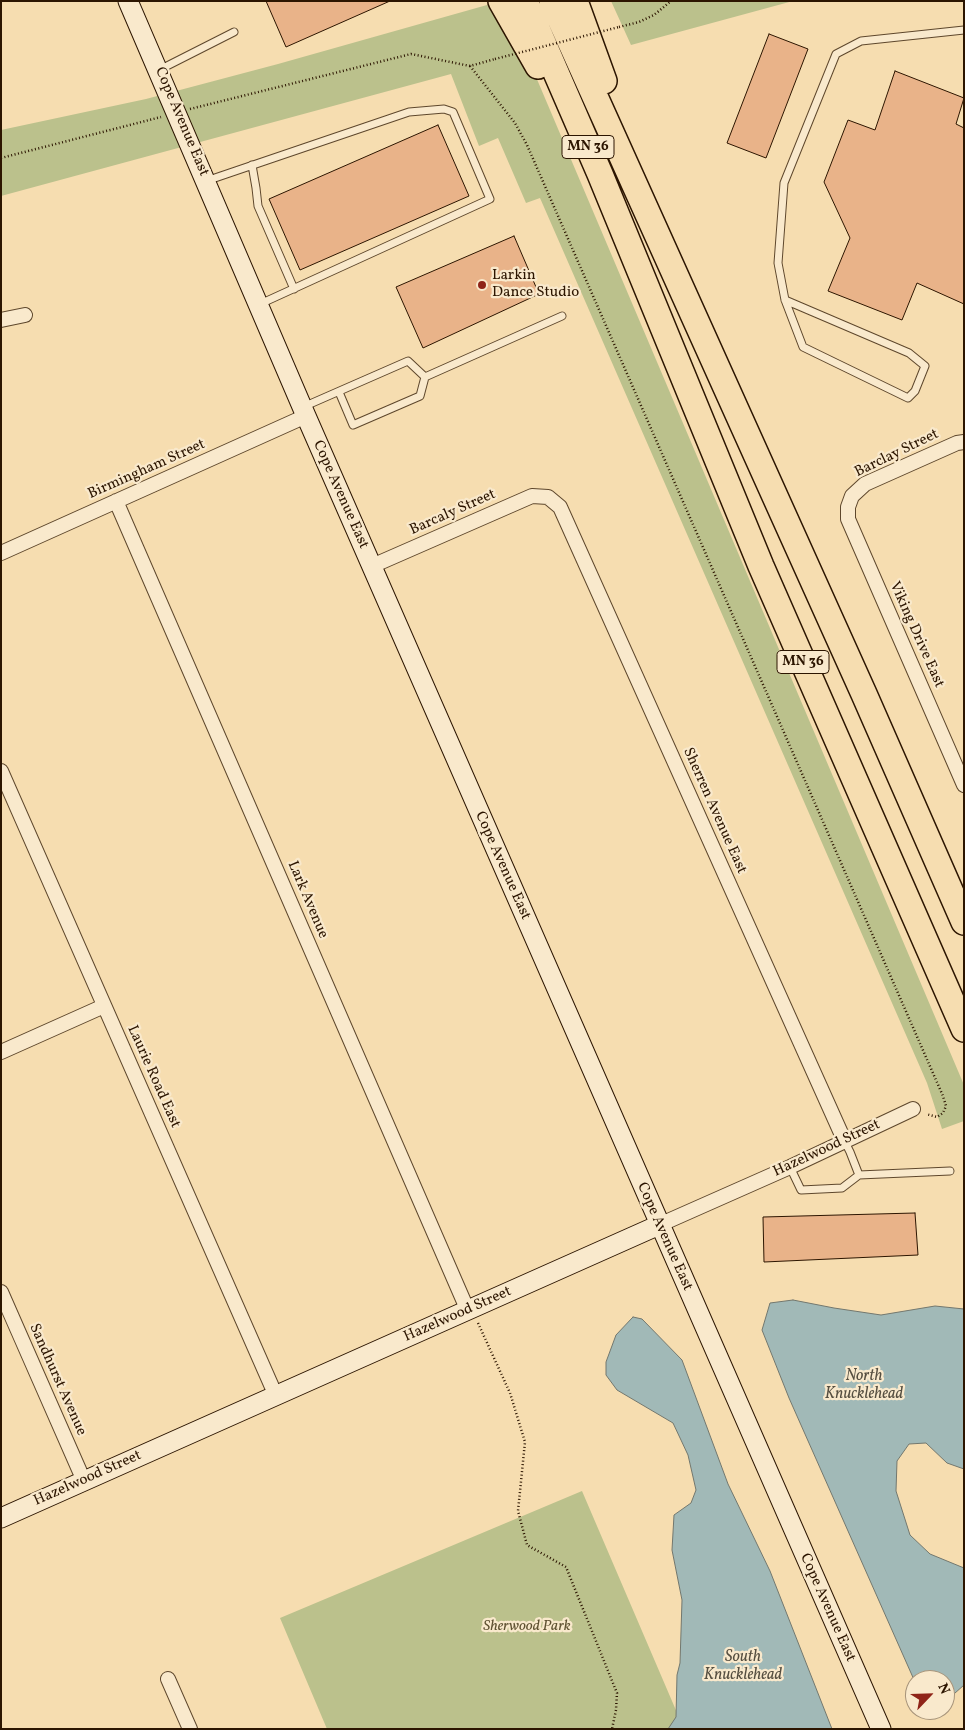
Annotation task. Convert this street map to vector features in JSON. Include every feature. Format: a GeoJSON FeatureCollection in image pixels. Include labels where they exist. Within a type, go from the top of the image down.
{"type":"FeatureCollection","features":[{"type":"Feature","properties":{"kind":"highway"},"geometry":{"type":"LineString","coordinates":[[501,1],[546,82],[648,293]]}},
{"type":"Feature","properties":{"kind":"highway","name":"MN 36"},"geometry":{"type":"LineString","coordinates":[[525,1],[600,174],[761,566],[964,1029]]}},
{"type":"Feature","properties":{"kind":"highway","name":"MN 36"},"geometry":{"type":"LineString","coordinates":[[552,1],[864,694],[964,922]]}},
{"type":"Feature","properties":{"kind":"highway"},"geometry":{"type":"LineString","coordinates":[[575,1],[622,131],[643,202]]}},
{"type":"Feature","properties":{"kind":"street","name":"Cope Avenue East"},"geometry":{"type":"LineString","coordinates":[[128,1],[304,412],[881,1729]]}},
{"type":"Feature","properties":{"kind":"street"},"geometry":{"type":"LineString","coordinates":[[1,320],[24,315]]}},
{"type":"Feature","properties":{"kind":"street","name":"Birmingham Street"},"geometry":{"type":"LineString","coordinates":[[1,553],[304,412]]}},
{"type":"Feature","properties":{"kind":"street","name":"Barclay Street"},"geometry":{"type":"LineString","coordinates":[[852,496],[865,484],[961,441]]}},
{"type":"Feature","properties":{"kind":"street","name":"Barcaly Street"},"geometry":{"type":"LineString","coordinates":[[372,566],[532,496],[548,497]]}},
{"type":"Feature","properties":{"kind":"street","name":"Viking Drive East"},"geometry":{"type":"LineString","coordinates":[[852,496],[848,507],[848,519],[964,785]]}},
{"type":"Feature","properties":{"kind":"street","name":"Sherren Avenue East"},"geometry":{"type":"LineString","coordinates":[[548,497],[560,507],[845,1142]]}},
{"type":"Feature","properties":{"kind":"street","name":"Lark Avenue"},"geometry":{"type":"LineString","coordinates":[[116,501],[472,1315]]}},
{"type":"Feature","properties":{"kind":"street","name":"Laurie Road East"},"geometry":{"type":"LineString","coordinates":[[1,771],[276,1396]]}},
{"type":"Feature","properties":{"kind":"street"},"geometry":{"type":"LineString","coordinates":[[1,1052],[104,1006]]}},
{"type":"Feature","properties":{"kind":"street","name":"Hazelwood Street"},"geometry":{"type":"LineString","coordinates":[[1,1518],[276,1396],[472,1315],[659,1225],[845,1142],[913,1109]]}},
{"type":"Feature","properties":{"kind":"street","name":"Sandhurst Avenue"},"geometry":{"type":"LineString","coordinates":[[1,1292],[84,1481]]}},
{"type":"Feature","properties":{"kind":"street"},"geometry":{"type":"LineString","coordinates":[[168,1679],[190,1729]]}},
{"type":"Feature","properties":{"kind":"lane"},"geometry":{"type":"LineString","coordinates":[[785,300],[909,354],[925,366],[915,392],[908,398],[803,347],[785,300],[778,263],[784,183],[836,54],[861,41],[964,30]]}},
{"type":"Feature","properties":{"kind":"lane"},"geometry":{"type":"LineString","coordinates":[[158,71],[234,32]]}},
{"type":"Feature","properties":{"kind":"lane"},"geometry":{"type":"LineString","coordinates":[[206,181],[409,112],[444,109],[453,112],[490,199],[259,305]]}},
{"type":"Feature","properties":{"kind":"lane"},"geometry":{"type":"LineString","coordinates":[[252,165],[258,206],[294,289]]}},
{"type":"Feature","properties":{"kind":"lane"},"geometry":{"type":"LineString","coordinates":[[425,377],[562,316]]}},
{"type":"Feature","properties":{"kind":"lane"},"geometry":{"type":"LineString","coordinates":[[304,412],[338,392],[408,361],[425,377]]}},
{"type":"Feature","properties":{"kind":"lane"},"geometry":{"type":"LineString","coordinates":[[338,392],[353,425],[420,396],[425,377]]}},
{"type":"Feature","properties":{"kind":"lane"},"geometry":{"type":"LineString","coordinates":[[845,1142],[859,1175]]}},
{"type":"Feature","properties":{"kind":"lane"},"geometry":{"type":"LineString","coordinates":[[790,1167],[801,1190],[842,1188],[859,1175],[950,1171]]}},
{"type":"Feature","properties":{"kind":"path"},"geometry":{"type":"LineString","coordinates":[[1,158],[411,54],[470,66],[639,22],[654,15],[671,1]]}},
{"type":"Feature","properties":{"kind":"path"},"geometry":{"type":"LineString","coordinates":[[470,66],[515,123],[527,145],[946,1106],[943,1113],[937,1117],[913,1109]]}},
{"type":"Feature","properties":{"kind":"path"},"geometry":{"type":"LineString","coordinates":[[472,1315],[510,1393],[525,1442],[518,1512],[527,1545],[566,1567],[617,1693],[612,1729]]}},
{"type":"Feature","properties":{"kind":"green space"},"geometry":{"type":"Polygon","coordinates":[[[611,1],[793,1],[631,45],[611,1]]]}},
{"type":"Feature","properties":{"kind":"green space"},"geometry":{"type":"Polygon","coordinates":[[[487,5],[536,77],[964,1085],[964,1121],[942,1129],[927,1083],[540,198],[526,203],[498,138],[479,146],[451,74],[1,196],[1,130],[146,99],[487,5]]]}},
{"type":"Feature","properties":{"kind":"green space","name":"Sherwood Park"},"geometry":{"type":"Polygon","coordinates":[[[582,1491],[684,1729],[327,1729],[280,1618],[582,1491]]]}},
{"type":"Feature","properties":{"kind":"water","name":"North Knucklehead"},"geometry":{"type":"Polygon","coordinates":[[[793,1300],[881,1315],[935,1306],[964,1309],[964,1469],[947,1463],[926,1443],[909,1444],[897,1461],[896,1491],[910,1535],[930,1554],[964,1568],[964,1685],[955,1693],[955,1670],[910,1670],[789,1398],[762,1330],[770,1303],[793,1300]]]}},
{"type":"Feature","properties":{"kind":"water","name":"South Knucklehead"},"geometry":{"type":"Polygon","coordinates":[[[633,1317],[642,1319],[682,1360],[728,1484],[770,1571],[832,1729],[668,1729],[676,1717],[682,1600],[672,1550],[674,1515],[691,1503],[696,1490],[688,1455],[673,1423],[617,1390],[606,1375],[606,1362],[616,1335],[633,1317]]]}},
{"type":"Feature","properties":{"kind":"building"},"geometry":{"type":"Polygon","coordinates":[[[266,1],[390,1],[286,47],[266,1]]]}},
{"type":"Feature","properties":{"kind":"building"},"geometry":{"type":"Polygon","coordinates":[[[769,34],[808,49],[766,158],[727,143],[769,34]]]}},
{"type":"Feature","properties":{"kind":"building"},"geometry":{"type":"Polygon","coordinates":[[[895,71],[964,98],[956,124],[964,128],[964,304],[917,283],[902,320],[828,291],[850,238],[824,182],[848,120],[875,130],[895,71]]]}},
{"type":"Feature","properties":{"kind":"building"},"geometry":{"type":"Polygon","coordinates":[[[438,125],[469,196],[300,270],[269,199],[438,125]]]}},
{"type":"Feature","properties":{"kind":"building"},"geometry":{"type":"Polygon","coordinates":[[[514,236],[539,294],[423,348],[396,287],[514,236]]]}},
{"type":"Feature","properties":{"kind":"building"},"geometry":{"type":"Polygon","coordinates":[[[915,1213],[918,1255],[764,1262],[763,1217],[915,1213]]]}},
{"type":"Feature","properties":{"kind":"place","name":"Larkin Dance Studio"},"geometry":{"type":"Point","coordinates":[482,285]}}]}
